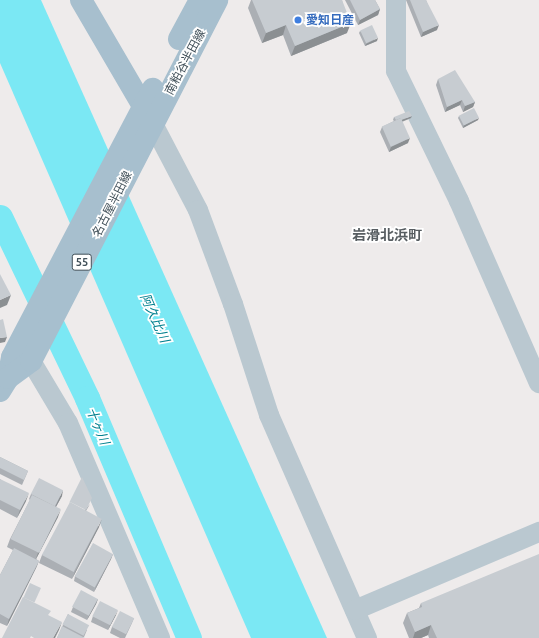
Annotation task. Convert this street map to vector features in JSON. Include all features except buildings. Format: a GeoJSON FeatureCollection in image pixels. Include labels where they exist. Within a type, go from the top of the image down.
{"type":"FeatureCollection","features":[{"type":"Feature","properties":{"kind":"main road"},"geometry":{"type":"LineString","coordinates":[[81,0],[148,116]]}},
{"type":"Feature","properties":{"kind":"main road","name":"南粕谷半田線"},"geometry":{"type":"LineString","coordinates":[[148,116],[200,0]]}},
{"type":"Feature","properties":{"kind":"main road","name":"南粕谷半田線"},"geometry":{"type":"LineString","coordinates":[[148,116],[217,0]]}},
{"type":"Feature","properties":{"kind":"main road","name":"名古屋半田線"},"geometry":{"type":"LineString","coordinates":[[3,382],[31,360],[148,116]]}},
{"type":"Feature","properties":{"kind":"main road","name":"名古屋半田線"},"geometry":{"type":"LineString","coordinates":[[3,382],[12,357],[28,327],[129,154]]}},
{"type":"Feature","properties":{"kind":"street"},"geometry":{"type":"LineString","coordinates":[[396,0],[396,71],[459,201],[539,383]]}},
{"type":"Feature","properties":{"kind":"street"},"geometry":{"type":"LineString","coordinates":[[148,116],[198,210],[233,304],[269,415],[367,638]]}},
{"type":"Feature","properties":{"kind":"street"},"geometry":{"type":"LineString","coordinates":[[31,360],[68,423],[160,638]]}},
{"type":"Feature","properties":{"kind":"street"},"geometry":{"type":"LineString","coordinates":[[355,610],[539,532]]}},
{"type":"Feature","properties":{"kind":"water","name":"阿久比川"},"geometry":{"type":"Polygon","coordinates":[[[0,0],[41,0],[327,638],[251,638],[0,63],[0,0]]]}},
{"type":"Feature","properties":{"kind":"waterway","name":"十ヶ川"},"geometry":{"type":"LineString","coordinates":[[0,217],[87,398],[189,638]]}},
{"type":"Feature","properties":{"kind":"place","name":"愛知日産"},"geometry":{"type":"Point","coordinates":[298,20]}},
{"type":"Feature","properties":{"kind":"district","name":"岩滑北浜町"},"geometry":{"type":"Point","coordinates":[387,235]}}]}
